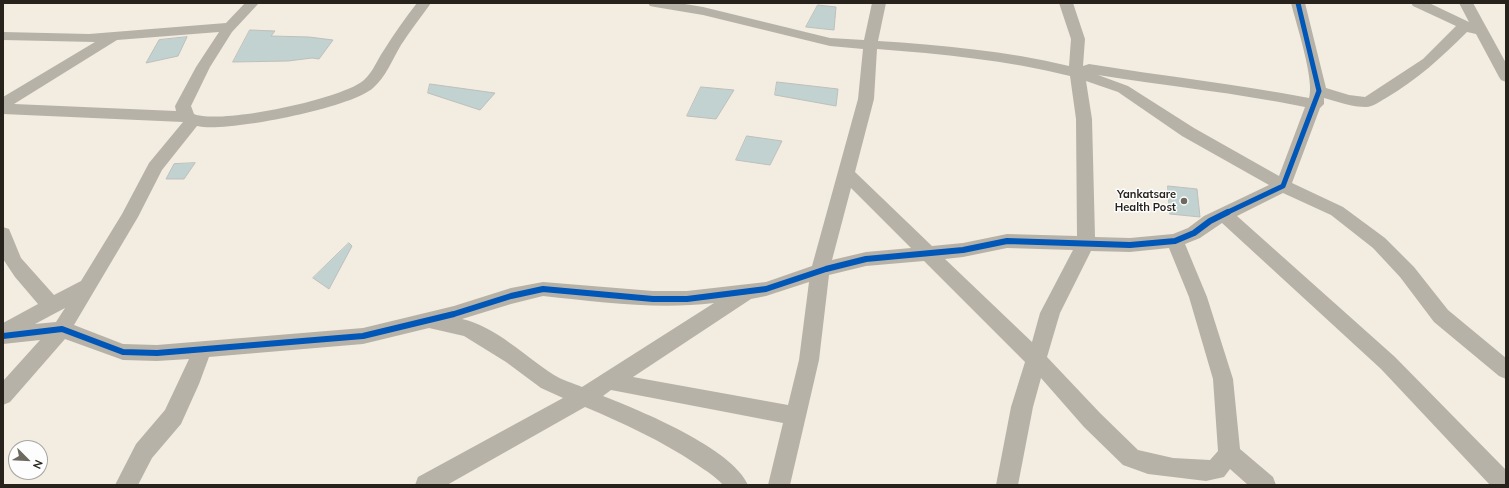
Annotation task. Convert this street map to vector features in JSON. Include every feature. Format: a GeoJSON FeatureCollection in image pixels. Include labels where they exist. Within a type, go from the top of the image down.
{"type":"FeatureCollection","features":[{"type":"Feature","properties":{"kind":"street"},"geometry":{"type":"LineString","coordinates":[[189,118],[183,106],[203,67],[231,27],[252,3]]}},
{"type":"Feature","properties":{"kind":"street"},"geometry":{"type":"LineString","coordinates":[[3,109],[189,118],[213,123],[306,106],[344,96],[364,87],[381,70],[397,41],[424,3]]}},
{"type":"Feature","properties":{"kind":"street"},"geometry":{"type":"LineString","coordinates":[[655,3],[706,7],[830,42],[870,46],[918,48],[1200,86],[1367,102],[1388,90],[1428,62],[1466,25]]}},
{"type":"Feature","properties":{"kind":"street"},"geometry":{"type":"LineString","coordinates":[[779,485],[809,360],[820,271],[866,99],[870,46],[879,3]]}},
{"type":"Feature","properties":{"kind":"street"},"geometry":{"type":"LineString","coordinates":[[1007,485],[1022,407],[1050,313],[1086,243],[1084,127],[1077,70],[1078,39],[1066,3]]}},
{"type":"Feature","properties":{"kind":"street"},"geometry":{"type":"LineString","coordinates":[[3,336],[62,329],[123,352],[157,353],[202,350],[363,336],[429,320],[511,296],[543,289],[653,299],[687,299],[766,289],[820,271],[866,259],[963,250],[1007,241],[1130,245],[1175,241],[1194,233],[1210,221],[1283,186],[1317,98],[1317,77],[1298,3]]}},
{"type":"Feature","properties":{"kind":"street"},"geometry":{"type":"LineString","coordinates":[[1418,3],[1481,33]]}},
{"type":"Feature","properties":{"kind":"street"},"geometry":{"type":"LineString","coordinates":[[1466,3],[1506,77]]}},
{"type":"Feature","properties":{"kind":"street"},"geometry":{"type":"LineString","coordinates":[[3,36],[89,38],[231,27]]}},
{"type":"Feature","properties":{"kind":"street"},"geometry":{"type":"LineString","coordinates":[[3,104],[113,36]]}},
{"type":"Feature","properties":{"kind":"street"},"geometry":{"type":"LineString","coordinates":[[1077,70],[1123,90],[1188,132],[1283,186],[1337,211],[1379,243],[1407,272],[1441,316],[1506,370]]}},
{"type":"Feature","properties":{"kind":"street"},"geometry":{"type":"LineString","coordinates":[[3,396],[62,329],[130,217],[155,167],[189,118]]}},
{"type":"Feature","properties":{"kind":"street"},"geometry":{"type":"LineString","coordinates":[[846,173],[1036,359],[1092,420],[1131,458],[1148,464],[1206,471],[1216,470],[1229,454]]}},
{"type":"Feature","properties":{"kind":"street"},"geometry":{"type":"LineString","coordinates":[[1225,214],[1388,363],[1505,485]]}},
{"type":"Feature","properties":{"kind":"street"},"geometry":{"type":"LineString","coordinates":[[3,234],[5,247],[22,272],[51,305]]}},
{"type":"Feature","properties":{"kind":"street"},"geometry":{"type":"LineString","coordinates":[[1175,241],[1198,297],[1222,379],[1229,454],[1265,485]]}},
{"type":"Feature","properties":{"kind":"street"},"geometry":{"type":"LineString","coordinates":[[3,332],[88,286]]}},
{"type":"Feature","properties":{"kind":"street"},"geometry":{"type":"LineString","coordinates":[[426,485],[584,397],[748,292]]}},
{"type":"Feature","properties":{"kind":"street"},"geometry":{"type":"LineString","coordinates":[[429,320],[469,329],[513,356],[548,382],[620,412],[686,445],[725,471],[737,485]]}},
{"type":"Feature","properties":{"kind":"street"},"geometry":{"type":"LineString","coordinates":[[126,485],[144,451],[173,417],[189,384],[202,350]]}},
{"type":"Feature","properties":{"kind":"street"},"geometry":{"type":"LineString","coordinates":[[609,380],[795,416]]}},
{"type":"Feature","properties":{"kind":"building"},"geometry":{"type":"Polygon","coordinates":[[[818,5],[836,7],[834,30],[806,27],[818,5]]]}},
{"type":"Feature","properties":{"kind":"building"},"geometry":{"type":"Polygon","coordinates":[[[250,30],[275,31],[271,36],[309,37],[333,40],[319,59],[312,58],[288,61],[233,62],[250,30]]]}},
{"type":"Feature","properties":{"kind":"building"},"geometry":{"type":"Polygon","coordinates":[[[187,37],[178,56],[146,63],[159,40],[187,37]]]}},
{"type":"Feature","properties":{"kind":"building"},"geometry":{"type":"Polygon","coordinates":[[[777,82],[838,89],[836,106],[775,95],[777,82]]]}},
{"type":"Feature","properties":{"kind":"building"},"geometry":{"type":"Polygon","coordinates":[[[430,84],[495,93],[480,110],[428,93],[430,84]]]}},
{"type":"Feature","properties":{"kind":"building"},"geometry":{"type":"Polygon","coordinates":[[[701,87],[734,90],[716,119],[687,116],[701,87]]]}},
{"type":"Feature","properties":{"kind":"building"},"geometry":{"type":"Polygon","coordinates":[[[747,136],[782,141],[770,165],[736,160],[747,136]]]}},
{"type":"Feature","properties":{"kind":"building"},"geometry":{"type":"Polygon","coordinates":[[[195,163],[184,179],[166,179],[174,164],[195,163]]]}},
{"type":"Feature","properties":{"kind":"building","name":"Yankatsare Health Post"},"geometry":{"type":"Polygon","coordinates":[[[1168,186],[1197,189],[1200,217],[1170,214],[1168,186]]]}},
{"type":"Feature","properties":{"kind":"building"},"geometry":{"type":"Polygon","coordinates":[[[349,243],[352,246],[329,289],[313,278],[349,243]]]}},
{"type":"Feature","properties":{"kind":"cycle path"},"geometry":{"type":"LineString","coordinates":[[3,336],[62,329],[123,352],[157,353],[363,336],[454,314],[511,296],[543,289],[653,299],[687,299],[766,289],[826,269],[866,259],[963,250],[1007,241],[1130,245],[1175,241],[1194,233],[1210,221],[1283,186],[1319,91],[1317,77],[1298,3]]}},
{"type":"Feature","properties":{"kind":"place","name":"Yankatsare Health Post"},"geometry":{"type":"Point","coordinates":[1184,201]}}]}
